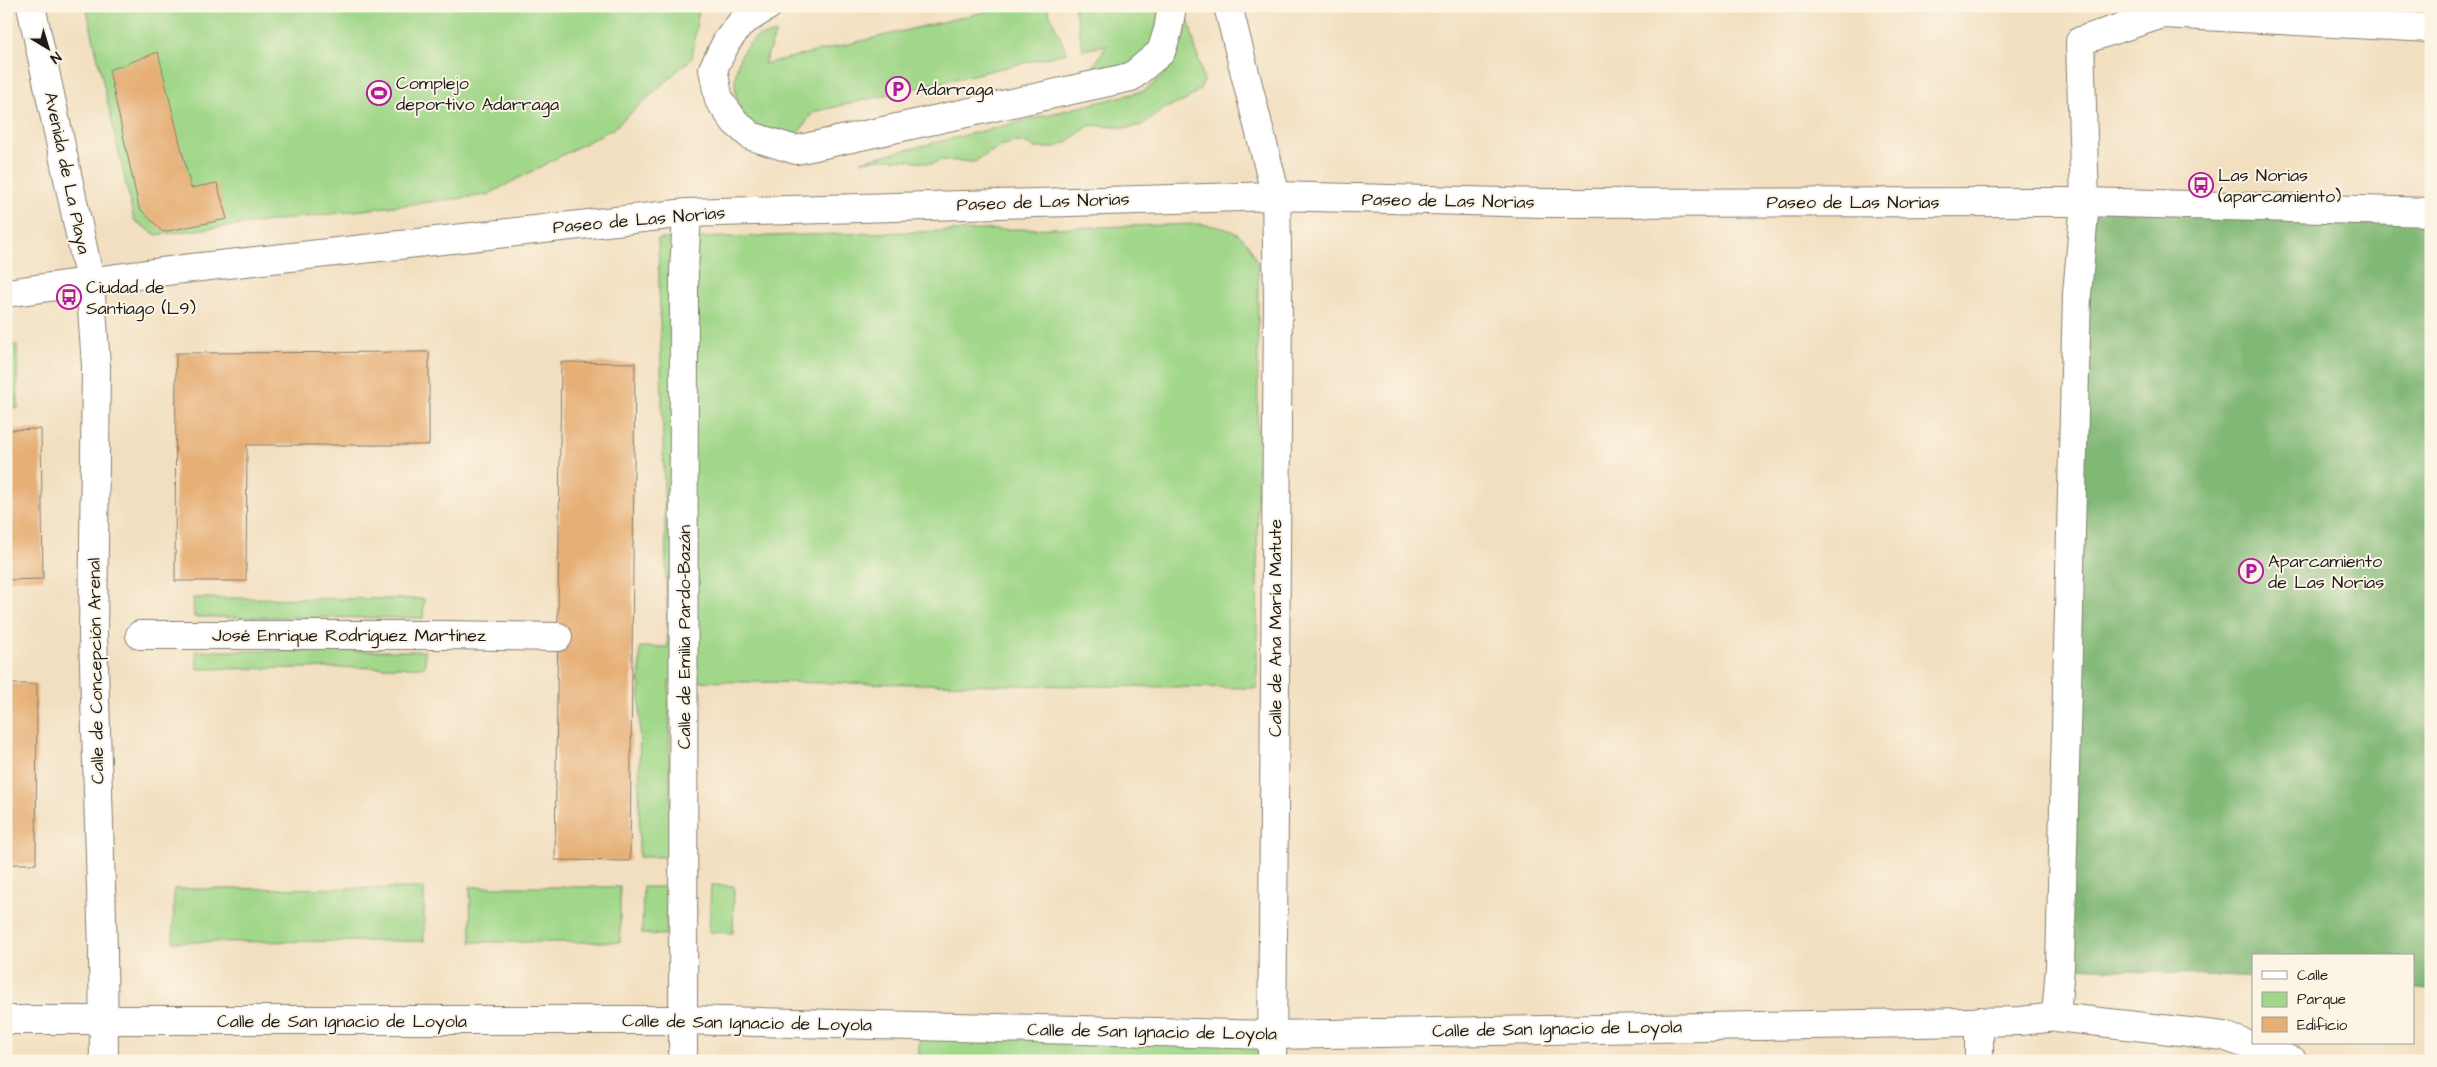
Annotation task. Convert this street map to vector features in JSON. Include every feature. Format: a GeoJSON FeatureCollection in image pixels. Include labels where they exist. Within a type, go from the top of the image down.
{"type":"FeatureCollection","features":[{"type":"Feature","properties":{"kind":"street","name":"Avenida de La Playa"},"geometry":{"type":"LineString","coordinates":[[31,6],[90,281]]}},
{"type":"Feature","properties":{"kind":"street"},"geometry":{"type":"LineString","coordinates":[[768,6],[741,23],[732,35],[713,70],[719,100],[740,127],[751,136],[796,150],[1131,77],[1161,52],[1168,30],[1172,6]]}},
{"type":"Feature","properties":{"kind":"street"},"geometry":{"type":"LineString","coordinates":[[1228,6],[1276,196]]}},
{"type":"Feature","properties":{"kind":"street"},"geometry":{"type":"LineString","coordinates":[[2056,1017],[2060,966],[2077,304],[2085,202],[2080,41],[2163,14],[2431,28]]}},
{"type":"Feature","properties":{"kind":"street","name":"Paseo de Las Norias"},"geometry":{"type":"LineString","coordinates":[[6,293],[421,241],[687,213],[1276,196],[1543,203],[2085,202],[2431,212]]}},
{"type":"Feature","properties":{"kind":"street","name":"Calle de Ana María Matute"},"geometry":{"type":"LineString","coordinates":[[1272,1048],[1278,298],[1276,196]]}},
{"type":"Feature","properties":{"kind":"street","name":"Calle de Emilia Pardo-Bazán"},"geometry":{"type":"LineString","coordinates":[[683,1061],[684,272],[687,213]]}},
{"type":"Feature","properties":{"kind":"street","name":"Calle de Concepción Arenal"},"geometry":{"type":"LineString","coordinates":[[90,281],[96,366],[93,635],[104,1061]]}},
{"type":"Feature","properties":{"kind":"street","name":"José Enrique Rodríguez Martínez"},"geometry":{"type":"LineString","coordinates":[[140,635],[558,637]]}},
{"type":"Feature","properties":{"kind":"street","name":"Calle de San Ignacio de Loyola"},"geometry":{"type":"LineString","coordinates":[[6,1020],[104,1022],[682,1020],[1272,1048],[2020,1021],[2056,1017],[2224,1036],[2293,1061]]}},
{"type":"Feature","properties":{"kind":"street"},"geometry":{"type":"LineString","coordinates":[[1979,1021],[1979,1061]]}},
{"type":"Feature","properties":{"kind":"green space","name":"Complejo deportivo Adarraga"},"geometry":{"type":"Polygon","coordinates":[[[86,6],[699,6],[692,58],[614,128],[487,195],[156,235],[134,220],[86,6]]]}},
{"type":"Feature","properties":{"kind":"green space"},"geometry":{"type":"Polygon","coordinates":[[[1009,6],[1046,6],[1067,53],[813,112],[793,141],[749,120],[737,98],[735,77],[737,66],[747,47],[754,39],[759,37],[776,33],[764,64],[1009,6]]]}},
{"type":"Feature","properties":{"kind":"green space"},"geometry":{"type":"Polygon","coordinates":[[[1074,6],[1161,6],[1154,41],[1135,62],[1087,77],[1107,45],[1083,50],[1074,6]]]}},
{"type":"Feature","properties":{"kind":"green space"},"geometry":{"type":"Polygon","coordinates":[[[1188,19],[1204,81],[1200,89],[1185,101],[1165,108],[1142,125],[1128,128],[1090,125],[1067,142],[1053,148],[1035,148],[1024,143],[1014,142],[1001,146],[974,162],[941,160],[931,164],[909,160],[861,161],[1144,91],[1162,76],[1174,60],[1182,42],[1188,19]]]}},
{"type":"Feature","properties":{"kind":"green space","name":"Aparcamiento de Las Norias"},"geometry":{"type":"Polygon","coordinates":[[[2085,202],[2431,217],[2431,989],[2414,988],[2414,954],[2252,954],[2252,978],[2060,966],[2085,202]]]}},
{"type":"Feature","properties":{"kind":"green space"},"geometry":{"type":"Polygon","coordinates":[[[1200,224],[1230,230],[1238,234],[1250,246],[1258,267],[1257,688],[669,681],[671,857],[639,857],[640,647],[668,647],[658,239],[1200,224]]]}},
{"type":"Feature","properties":{"kind":"green space"},"geometry":{"type":"Polygon","coordinates":[[[17,345],[18,408],[6,408],[6,346],[17,345]]]}},
{"type":"Feature","properties":{"kind":"green space"},"geometry":{"type":"Polygon","coordinates":[[[193,598],[424,599],[423,618],[194,617],[193,598]]]}},
{"type":"Feature","properties":{"kind":"green space"},"geometry":{"type":"Polygon","coordinates":[[[196,651],[425,651],[425,667],[197,669],[196,651]]]}},
{"type":"Feature","properties":{"kind":"green space"},"geometry":{"type":"Polygon","coordinates":[[[711,885],[734,886],[733,933],[709,932],[711,885]]]}},
{"type":"Feature","properties":{"kind":"green space"},"geometry":{"type":"Polygon","coordinates":[[[470,887],[620,887],[620,942],[471,942],[470,887]]]}},
{"type":"Feature","properties":{"kind":"green space"},"geometry":{"type":"Polygon","coordinates":[[[643,887],[667,887],[666,935],[642,934],[643,887]]]}},
{"type":"Feature","properties":{"kind":"green space"},"geometry":{"type":"Polygon","coordinates":[[[424,888],[424,941],[173,942],[174,889],[424,888]]]}},
{"type":"Feature","properties":{"kind":"green space"},"geometry":{"type":"Polygon","coordinates":[[[919,1026],[1272,1035],[1273,1061],[919,1061],[919,1026]]]}},
{"type":"Feature","properties":{"kind":"building"},"geometry":{"type":"Polygon","coordinates":[[[158,52],[191,188],[217,183],[227,219],[163,232],[139,208],[109,70],[158,52]]]}},
{"type":"Feature","properties":{"kind":"building"},"geometry":{"type":"Polygon","coordinates":[[[429,352],[429,445],[247,445],[246,581],[175,581],[176,353],[429,352]]]}},
{"type":"Feature","properties":{"kind":"building"},"geometry":{"type":"Polygon","coordinates":[[[561,362],[635,363],[630,861],[555,860],[561,362]]]}},
{"type":"Feature","properties":{"kind":"building"},"geometry":{"type":"Polygon","coordinates":[[[41,429],[43,579],[6,580],[6,430],[41,429]]]}},
{"type":"Feature","properties":{"kind":"building"},"geometry":{"type":"Polygon","coordinates":[[[6,684],[37,684],[36,864],[6,864],[6,684]]]}},
{"type":"Feature","properties":{"kind":"place","name":"Adarraga"},"geometry":{"type":"Point","coordinates":[898,89]}},
{"type":"Feature","properties":{"kind":"place","name":"Complejo deportivo Adarraga"},"geometry":{"type":"Point","coordinates":[379,93]}},
{"type":"Feature","properties":{"kind":"place","name":"Las Norias (aparcamiento)"},"geometry":{"type":"Point","coordinates":[2201,185]}},
{"type":"Feature","properties":{"kind":"place","name":"Ciudad de Santiago (L9)"},"geometry":{"type":"Point","coordinates":[69,297]}},
{"type":"Feature","properties":{"kind":"place","name":"Aparcamiento de Las Norias"},"geometry":{"type":"Point","coordinates":[2251,571]}}]}
